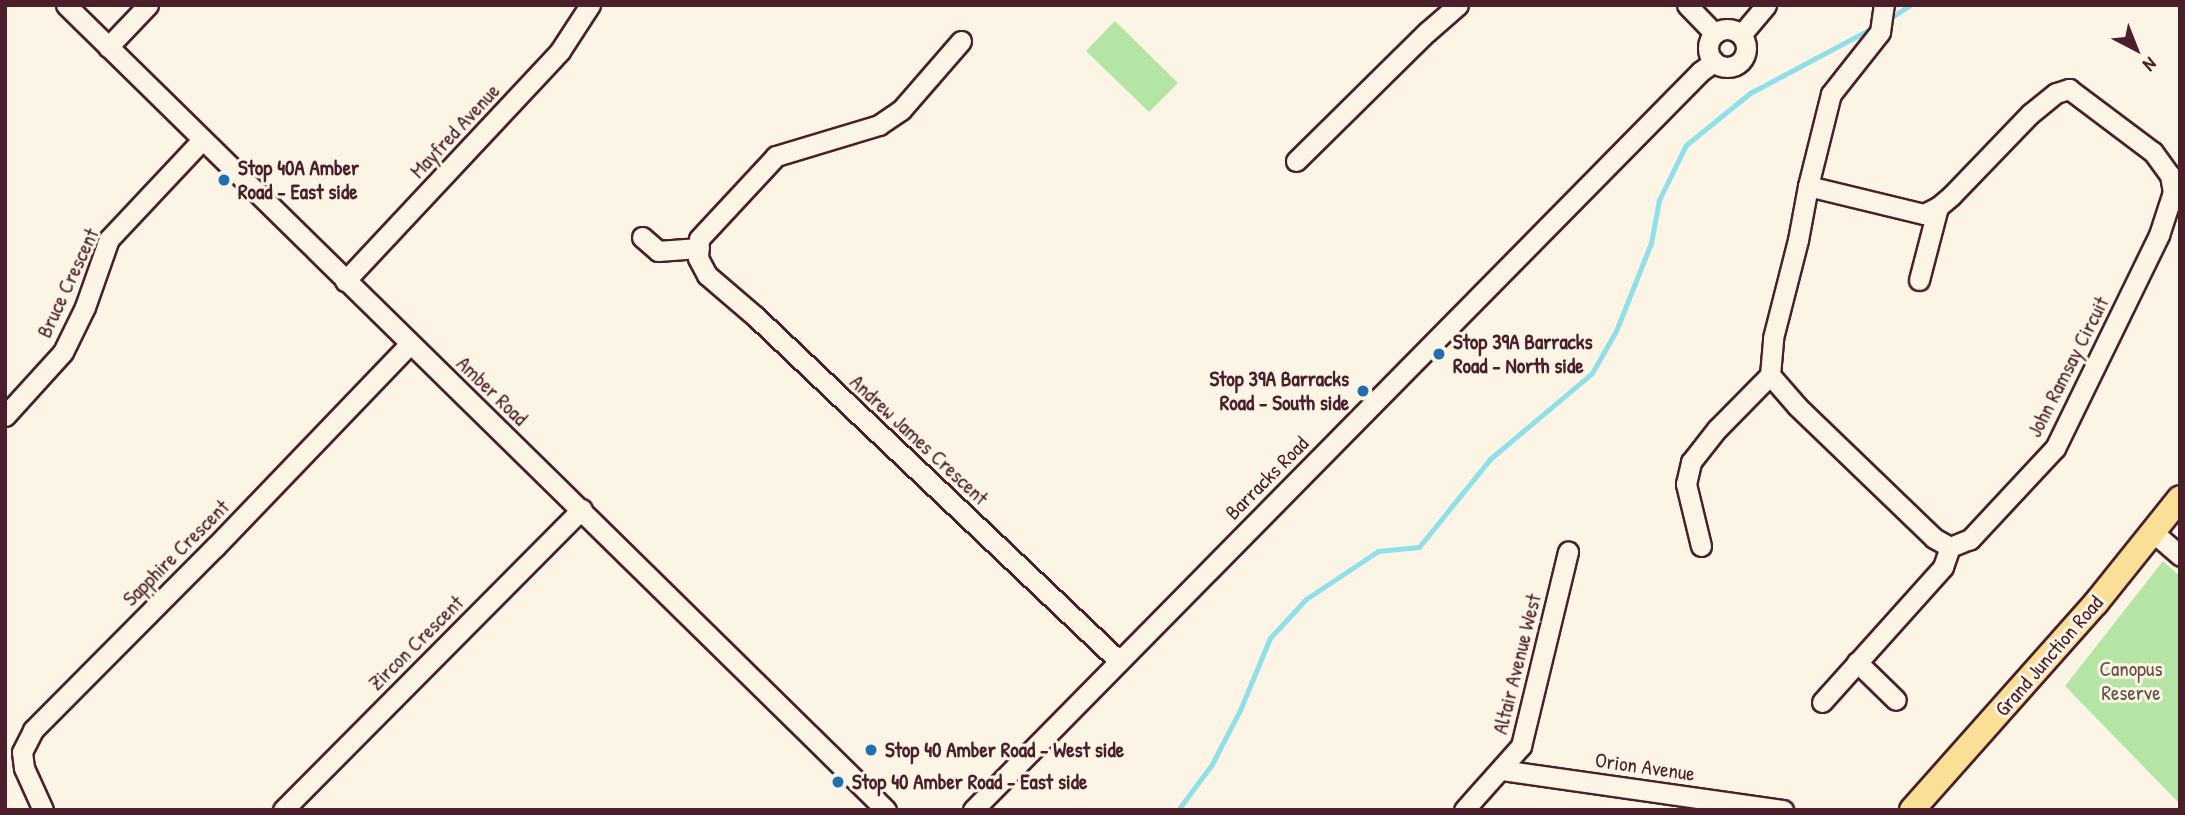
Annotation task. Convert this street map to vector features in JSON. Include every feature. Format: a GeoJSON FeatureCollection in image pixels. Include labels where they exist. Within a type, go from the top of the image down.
{"type":"FeatureCollection","features":[{"type":"Feature","properties":{"kind":"main road","name":"Grand Junction Road"},"geometry":{"type":"LineString","coordinates":[[1912,810],[2034,676],[2180,498]]}},
{"type":"Feature","properties":{"kind":"street","name":"Amber Road"},"geometry":{"type":"LineString","coordinates":[[66,5],[886,810]]}},
{"type":"Feature","properties":{"kind":"street"},"geometry":{"type":"LineString","coordinates":[[108,47],[148,5]]}},
{"type":"Feature","properties":{"kind":"street","name":"Mayfred Avenue"},"geometry":{"type":"LineString","coordinates":[[345,281],[560,51],[590,5]]}},
{"type":"Feature","properties":{"kind":"street"},"geometry":{"type":"LineString","coordinates":[[1296,161],[1458,5]]}},
{"type":"Feature","properties":{"kind":"street"},"geometry":{"type":"LineString","coordinates":[[1687,5],[1715,34]]}},
{"type":"Feature","properties":{"kind":"street"},"geometry":{"type":"LineString","coordinates":[[1741,34],[1766,5]]}},
{"type":"Feature","properties":{"kind":"street"},"geometry":{"type":"LineString","coordinates":[[1701,547],[1686,484],[1691,462],[1717,429],[1770,375],[1773,338],[1831,94],[1880,32],[1884,7]]}},
{"type":"Feature","properties":{"kind":"street"},"geometry":{"type":"LineString","coordinates":[[1728,29],[1741,34],[1747,48],[1741,62],[1728,68],[1714,62],[1709,51],[1715,34],[1728,29]]}},
{"type":"Feature","properties":{"kind":"street"},"geometry":{"type":"LineString","coordinates":[[642,237],[659,251],[698,248],[699,239],[776,156],[879,125],[901,110],[961,41]]}},
{"type":"Feature","properties":{"kind":"street","name":"Barracks Road"},"geometry":{"type":"LineString","coordinates":[[973,810],[1701,71],[1714,62]]}},
{"type":"Feature","properties":{"kind":"street","name":"John Ramsay Circuit"},"geometry":{"type":"LineString","coordinates":[[1938,207],[2030,114],[2056,93],[2069,89],[2153,152],[2170,175],[2173,192],[2159,235],[2056,448],[1970,539],[1950,547]]}},
{"type":"Feature","properties":{"kind":"street","name":"Bruce Crescent"},"geometry":{"type":"LineString","coordinates":[[5,416],[63,352],[85,307],[109,239],[202,141]]}},
{"type":"Feature","properties":{"kind":"street"},"geometry":{"type":"LineString","coordinates":[[1808,186],[1924,214],[1938,207]]}},
{"type":"Feature","properties":{"kind":"street"},"geometry":{"type":"LineString","coordinates":[[1919,280],[1938,207]]}},
{"type":"Feature","properties":{"kind":"street","name":"Andrew James Crescent"},"geometry":{"type":"LineString","coordinates":[[698,248],[698,258],[707,275],[756,317],[1119,661]]}},
{"type":"Feature","properties":{"kind":"street","name":"Sapphire Crescent"},"geometry":{"type":"LineString","coordinates":[[43,810],[24,768],[22,752],[33,730],[215,547],[410,344]]}},
{"type":"Feature","properties":{"kind":"street"},"geometry":{"type":"LineString","coordinates":[[1770,375],[1797,406],[1934,538],[1950,547],[1943,567],[1822,702]]}},
{"type":"Feature","properties":{"kind":"street","name":"Zircon Crescent"},"geometry":{"type":"LineString","coordinates":[[283,810],[582,509]]}},
{"type":"Feature","properties":{"kind":"street"},"geometry":{"type":"LineString","coordinates":[[2154,533],[2180,556]]}},
{"type":"Feature","properties":{"kind":"street","name":"Altair Avenue West"},"geometry":{"type":"LineString","coordinates":[[1464,810],[1521,746],[1568,552]]}},
{"type":"Feature","properties":{"kind":"street"},"geometry":{"type":"LineString","coordinates":[[1857,662],[1896,700]]}},
{"type":"Feature","properties":{"kind":"street","name":"Orion Avenue"},"geometry":{"type":"LineString","coordinates":[[1501,770],[1783,810]]}},
{"type":"Feature","properties":{"kind":"green space"},"geometry":{"type":"Polygon","coordinates":[[[1115,21],[1178,83],[1149,112],[1086,51],[1115,21]]]}},
{"type":"Feature","properties":{"kind":"green space","name":"Canopus Reserve"},"geometry":{"type":"Polygon","coordinates":[[[2163,561],[2180,576],[2180,804],[2065,686],[2163,561]]]}},
{"type":"Feature","properties":{"kind":"waterway"},"geometry":{"type":"LineString","coordinates":[[1887,20],[1910,5]]}},
{"type":"Feature","properties":{"kind":"waterway"},"geometry":{"type":"LineString","coordinates":[[1178,810],[1212,764],[1240,710],[1270,638],[1306,599],[1378,551],[1419,547],[1490,459],[1592,373],[1616,331],[1651,243],[1659,200],[1686,145],[1750,93],[1876,26]]}},
{"type":"Feature","properties":{"kind":"place","name":"Stop 40A Amber Road - East side"},"geometry":{"type":"Point","coordinates":[224,180]}},
{"type":"Feature","properties":{"kind":"place","name":"Stop 39A Barracks Road - North side"},"geometry":{"type":"Point","coordinates":[1439,354]}},
{"type":"Feature","properties":{"kind":"place","name":"Stop 39A Barracks Road - South side"},"geometry":{"type":"Point","coordinates":[1363,391]}},
{"type":"Feature","properties":{"kind":"place","name":"Stop 40 Amber Road - West side"},"geometry":{"type":"Point","coordinates":[871,750]}},
{"type":"Feature","properties":{"kind":"place","name":"Stop 40 Amber Road - East side"},"geometry":{"type":"Point","coordinates":[838,782]}}]}
